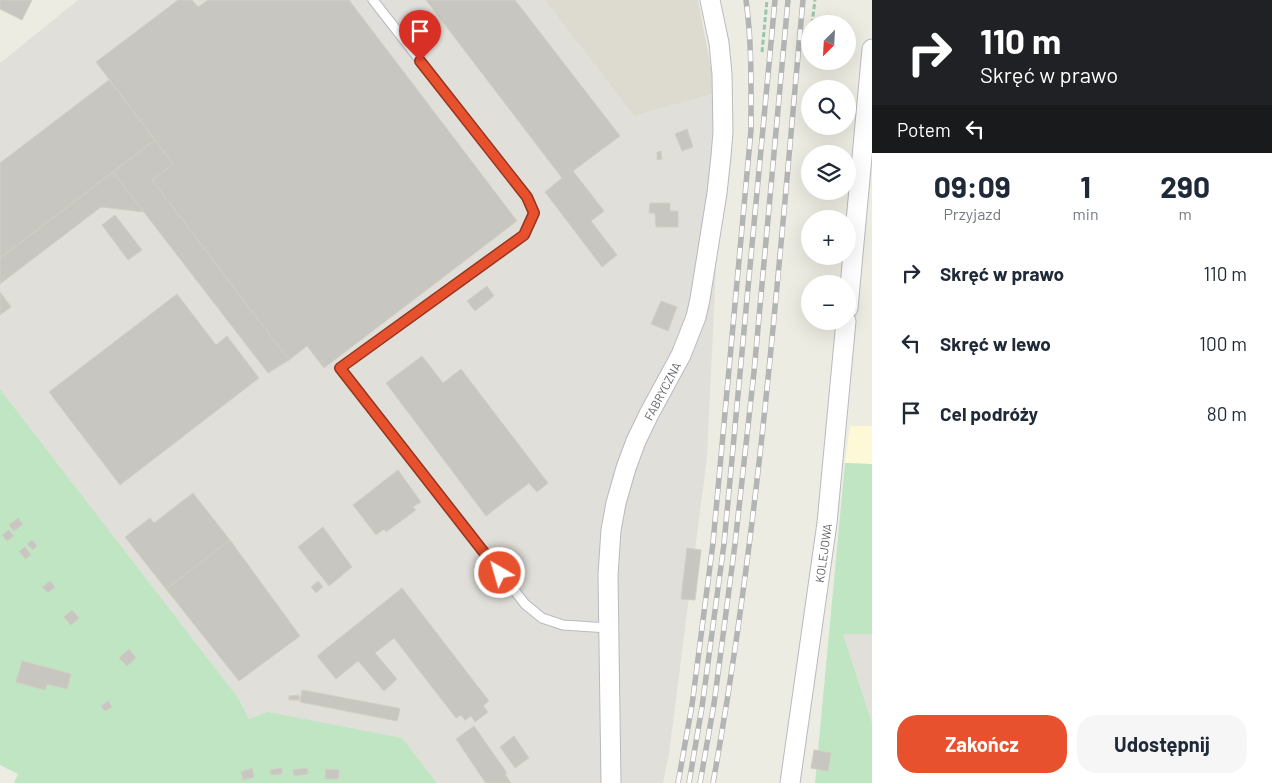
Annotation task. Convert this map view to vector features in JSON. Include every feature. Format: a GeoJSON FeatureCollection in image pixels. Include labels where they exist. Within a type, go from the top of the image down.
{"type":"FeatureCollection","features":[{"type":"Feature","properties":{"kind":"street","name":"FABRYCZNA"},"geometry":{"type":"LineString","coordinates":[[611,783],[608,575],[616,503],[636,441],[681,355],[696,317],[704,279],[717,193],[723,132],[722,74],[719,42],[710,0]]}},
{"type":"Feature","properties":{"kind":"street"},"geometry":{"type":"LineString","coordinates":[[851,275],[871,81],[872,49]]}},
{"type":"Feature","properties":{"kind":"street","name":"KOLEJOWA"},"geometry":{"type":"LineString","coordinates":[[790,783],[827,523],[845,330]]}},
{"type":"Feature","properties":{"kind":"lane"},"geometry":{"type":"LineString","coordinates":[[373,0],[527,197],[534,213],[524,235],[340,368],[525,604],[542,618],[563,625],[608,628]]}},
{"type":"Feature","properties":{"kind":"path"},"geometry":{"type":"LineString","coordinates":[[762,52],[767,0]]}},
{"type":"Feature","properties":{"kind":"path"},"geometry":{"type":"LineString","coordinates":[[813,15],[814,0]]}},
{"type":"Feature","properties":{"kind":"shaded area"},"geometry":{"type":"Polygon","coordinates":[[[78,0],[545,0],[634,116],[716,93],[720,184],[707,457],[669,754],[663,783],[437,783],[402,738],[249,719],[239,699],[0,389],[0,63],[78,0]]]}},
{"type":"Feature","properties":{"kind":"shaded area"},"geometry":{"type":"Polygon","coordinates":[[[545,0],[698,0],[716,93],[634,116],[545,0]]]}},
{"type":"Feature","properties":{"kind":"shaded area"},"geometry":{"type":"Polygon","coordinates":[[[850,426],[872,426],[872,464],[845,463],[850,426]]]}},
{"type":"Feature","properties":{"kind":"shaded area"},"geometry":{"type":"Polygon","coordinates":[[[843,634],[872,634],[872,723],[843,634]]]}},
{"type":"Feature","properties":{"kind":"green space"},"geometry":{"type":"Polygon","coordinates":[[[0,389],[239,699],[249,719],[268,712],[402,738],[437,783],[14,783],[18,774],[0,765],[0,389]]]}},
{"type":"Feature","properties":{"kind":"green space"},"geometry":{"type":"Polygon","coordinates":[[[845,463],[872,464],[872,634],[843,634],[872,723],[872,783],[815,783],[845,463]]]}},
{"type":"Feature","properties":{"kind":"building"},"geometry":{"type":"Polygon","coordinates":[[[0,0],[32,0],[22,20],[0,9],[0,0]]]}},
{"type":"Feature","properties":{"kind":"building"},"geometry":{"type":"Polygon","coordinates":[[[178,0],[192,0],[198,7],[208,0],[349,0],[517,221],[324,368],[307,346],[289,360],[152,180],[173,164],[96,62],[178,0]]]}},
{"type":"Feature","properties":{"kind":"building"},"geometry":{"type":"Polygon","coordinates":[[[426,0],[515,0],[620,136],[573,171],[604,211],[591,221],[617,255],[602,267],[545,192],[562,178],[426,0]]]}},
{"type":"Feature","properties":{"kind":"building"},"geometry":{"type":"Polygon","coordinates":[[[109,80],[155,140],[0,258],[0,163],[109,80]]]}},
{"type":"Feature","properties":{"kind":"building"},"geometry":{"type":"Polygon","coordinates":[[[687,129],[693,147],[682,151],[675,134],[687,129]]]}},
{"type":"Feature","properties":{"kind":"building"},"geometry":{"type":"Polygon","coordinates":[[[155,140],[173,164],[152,180],[289,360],[268,373],[113,172],[155,140]]]}},
{"type":"Feature","properties":{"kind":"building"},"geometry":{"type":"Polygon","coordinates":[[[661,151],[662,159],[657,160],[657,152],[661,151]]]}},
{"type":"Feature","properties":{"kind":"building"},"geometry":{"type":"Polygon","coordinates":[[[113,172],[144,212],[101,207],[0,284],[0,258],[113,172]]]}},
{"type":"Feature","properties":{"kind":"building"},"geometry":{"type":"Polygon","coordinates":[[[650,203],[670,203],[670,211],[678,211],[678,227],[656,227],[655,213],[649,213],[650,203]]]}},
{"type":"Feature","properties":{"kind":"building"},"geometry":{"type":"Polygon","coordinates":[[[115,215],[142,250],[128,260],[102,225],[115,215]]]}},
{"type":"Feature","properties":{"kind":"building"},"geometry":{"type":"Polygon","coordinates":[[[487,286],[494,296],[475,311],[467,301],[487,286]]]}},
{"type":"Feature","properties":{"kind":"building"},"geometry":{"type":"Polygon","coordinates":[[[0,292],[11,307],[0,315],[0,292]]]}},
{"type":"Feature","properties":{"kind":"building"},"geometry":{"type":"Polygon","coordinates":[[[177,294],[216,345],[227,336],[259,378],[120,485],[49,392],[177,294]]]}},
{"type":"Feature","properties":{"kind":"building"},"geometry":{"type":"Polygon","coordinates":[[[661,301],[677,307],[668,331],[651,324],[661,301]]]}},
{"type":"Feature","properties":{"kind":"building"},"geometry":{"type":"Polygon","coordinates":[[[422,356],[443,383],[461,369],[548,483],[537,492],[529,483],[486,516],[386,383],[422,356]]]}},
{"type":"Feature","properties":{"kind":"building"},"geometry":{"type":"Polygon","coordinates":[[[398,470],[421,502],[413,507],[416,510],[386,532],[384,529],[376,535],[353,505],[398,470]]]}},
{"type":"Feature","properties":{"kind":"building"},"geometry":{"type":"Polygon","coordinates":[[[193,493],[230,540],[166,589],[125,537],[150,518],[154,523],[193,493]]]}},
{"type":"Feature","properties":{"kind":"building"},"geometry":{"type":"Polygon","coordinates":[[[18,518],[23,524],[14,531],[9,525],[18,518]]]}},
{"type":"Feature","properties":{"kind":"building"},"geometry":{"type":"Polygon","coordinates":[[[323,527],[352,567],[329,586],[298,547],[323,527]]]}},
{"type":"Feature","properties":{"kind":"building"},"geometry":{"type":"Polygon","coordinates":[[[9,530],[14,536],[7,541],[2,535],[9,530]]]}},
{"type":"Feature","properties":{"kind":"building"},"geometry":{"type":"Polygon","coordinates":[[[32,540],[37,546],[33,550],[27,544],[32,540]]]}},
{"type":"Feature","properties":{"kind":"building"},"geometry":{"type":"Polygon","coordinates":[[[230,540],[300,636],[239,681],[166,589],[230,540]]]}},
{"type":"Feature","properties":{"kind":"building"},"geometry":{"type":"Polygon","coordinates":[[[25,547],[31,555],[25,559],[19,551],[25,547]]]}},
{"type":"Feature","properties":{"kind":"building"},"geometry":{"type":"Polygon","coordinates":[[[687,548],[701,550],[695,600],[681,599],[687,548]]]}},
{"type":"Feature","properties":{"kind":"building"},"geometry":{"type":"Polygon","coordinates":[[[50,581],[55,587],[48,593],[42,587],[50,581]]]}},
{"type":"Feature","properties":{"kind":"building"},"geometry":{"type":"Polygon","coordinates":[[[318,581],[323,587],[316,593],[311,587],[318,581]]]}},
{"type":"Feature","properties":{"kind":"building"},"geometry":{"type":"Polygon","coordinates":[[[402,588],[489,701],[483,706],[488,712],[475,722],[471,716],[465,720],[461,715],[456,718],[394,638],[375,653],[397,679],[384,691],[358,661],[336,679],[317,656],[402,588]]]}},
{"type":"Feature","properties":{"kind":"building"},"geometry":{"type":"Polygon","coordinates":[[[72,610],[79,618],[71,625],[64,617],[72,610]]]}},
{"type":"Feature","properties":{"kind":"building"},"geometry":{"type":"Polygon","coordinates":[[[129,649],[136,658],[127,666],[119,658],[129,649]]]}},
{"type":"Feature","properties":{"kind":"building"},"geometry":{"type":"Polygon","coordinates":[[[22,661],[71,674],[67,689],[47,684],[45,690],[16,682],[22,661]]]}},
{"type":"Feature","properties":{"kind":"building"},"geometry":{"type":"Polygon","coordinates":[[[302,690],[398,708],[400,709],[397,721],[300,702],[302,690]]]}},
{"type":"Feature","properties":{"kind":"building"},"geometry":{"type":"Polygon","coordinates":[[[299,695],[299,700],[289,700],[289,696],[299,695]]]}},
{"type":"Feature","properties":{"kind":"building"},"geometry":{"type":"Polygon","coordinates":[[[108,701],[112,707],[105,711],[101,706],[108,701]]]}},
{"type":"Feature","properties":{"kind":"building"},"geometry":{"type":"Polygon","coordinates":[[[474,726],[507,773],[505,774],[511,783],[485,782],[456,739],[474,726]]]}},
{"type":"Feature","properties":{"kind":"building"},"geometry":{"type":"Polygon","coordinates":[[[514,736],[529,758],[515,768],[500,747],[514,736]]]}},
{"type":"Feature","properties":{"kind":"building"},"geometry":{"type":"Polygon","coordinates":[[[814,750],[831,753],[828,771],[811,768],[814,750]]]}},
{"type":"Feature","properties":{"kind":"building"},"geometry":{"type":"Polygon","coordinates":[[[252,768],[254,777],[243,780],[241,772],[252,768]]]}},
{"type":"Feature","properties":{"kind":"building"},"geometry":{"type":"Polygon","coordinates":[[[282,768],[282,774],[271,775],[270,770],[282,768]]]}},
{"type":"Feature","properties":{"kind":"building"},"geometry":{"type":"Polygon","coordinates":[[[307,768],[308,774],[294,776],[293,770],[307,768]]]}},
{"type":"Feature","properties":{"kind":"building"},"geometry":{"type":"Polygon","coordinates":[[[326,769],[339,770],[338,779],[325,779],[326,769]]]}},
{"type":"Feature","properties":{"kind":"railway"},"geometry":{"type":"LineString","coordinates":[[678,783],[692,705],[713,543],[751,130],[750,48],[746,0]]}},
{"type":"Feature","properties":{"kind":"railway"},"geometry":{"type":"LineString","coordinates":[[689,783],[702,707],[724,544],[775,0]]}},
{"type":"Feature","properties":{"kind":"railway"},"geometry":{"type":"LineString","coordinates":[[700,783],[714,704],[735,544],[754,372],[788,0]]}},
{"type":"Feature","properties":{"kind":"railway"},"geometry":{"type":"LineString","coordinates":[[713,783],[744,588],[756,491],[767,393],[803,0]]}},
{"type":"Feature","properties":{"kind":"route"},"geometry":{"type":"LineString","coordinates":[[420,61],[527,197],[534,213],[524,235],[340,368],[500,573]]}}]}
